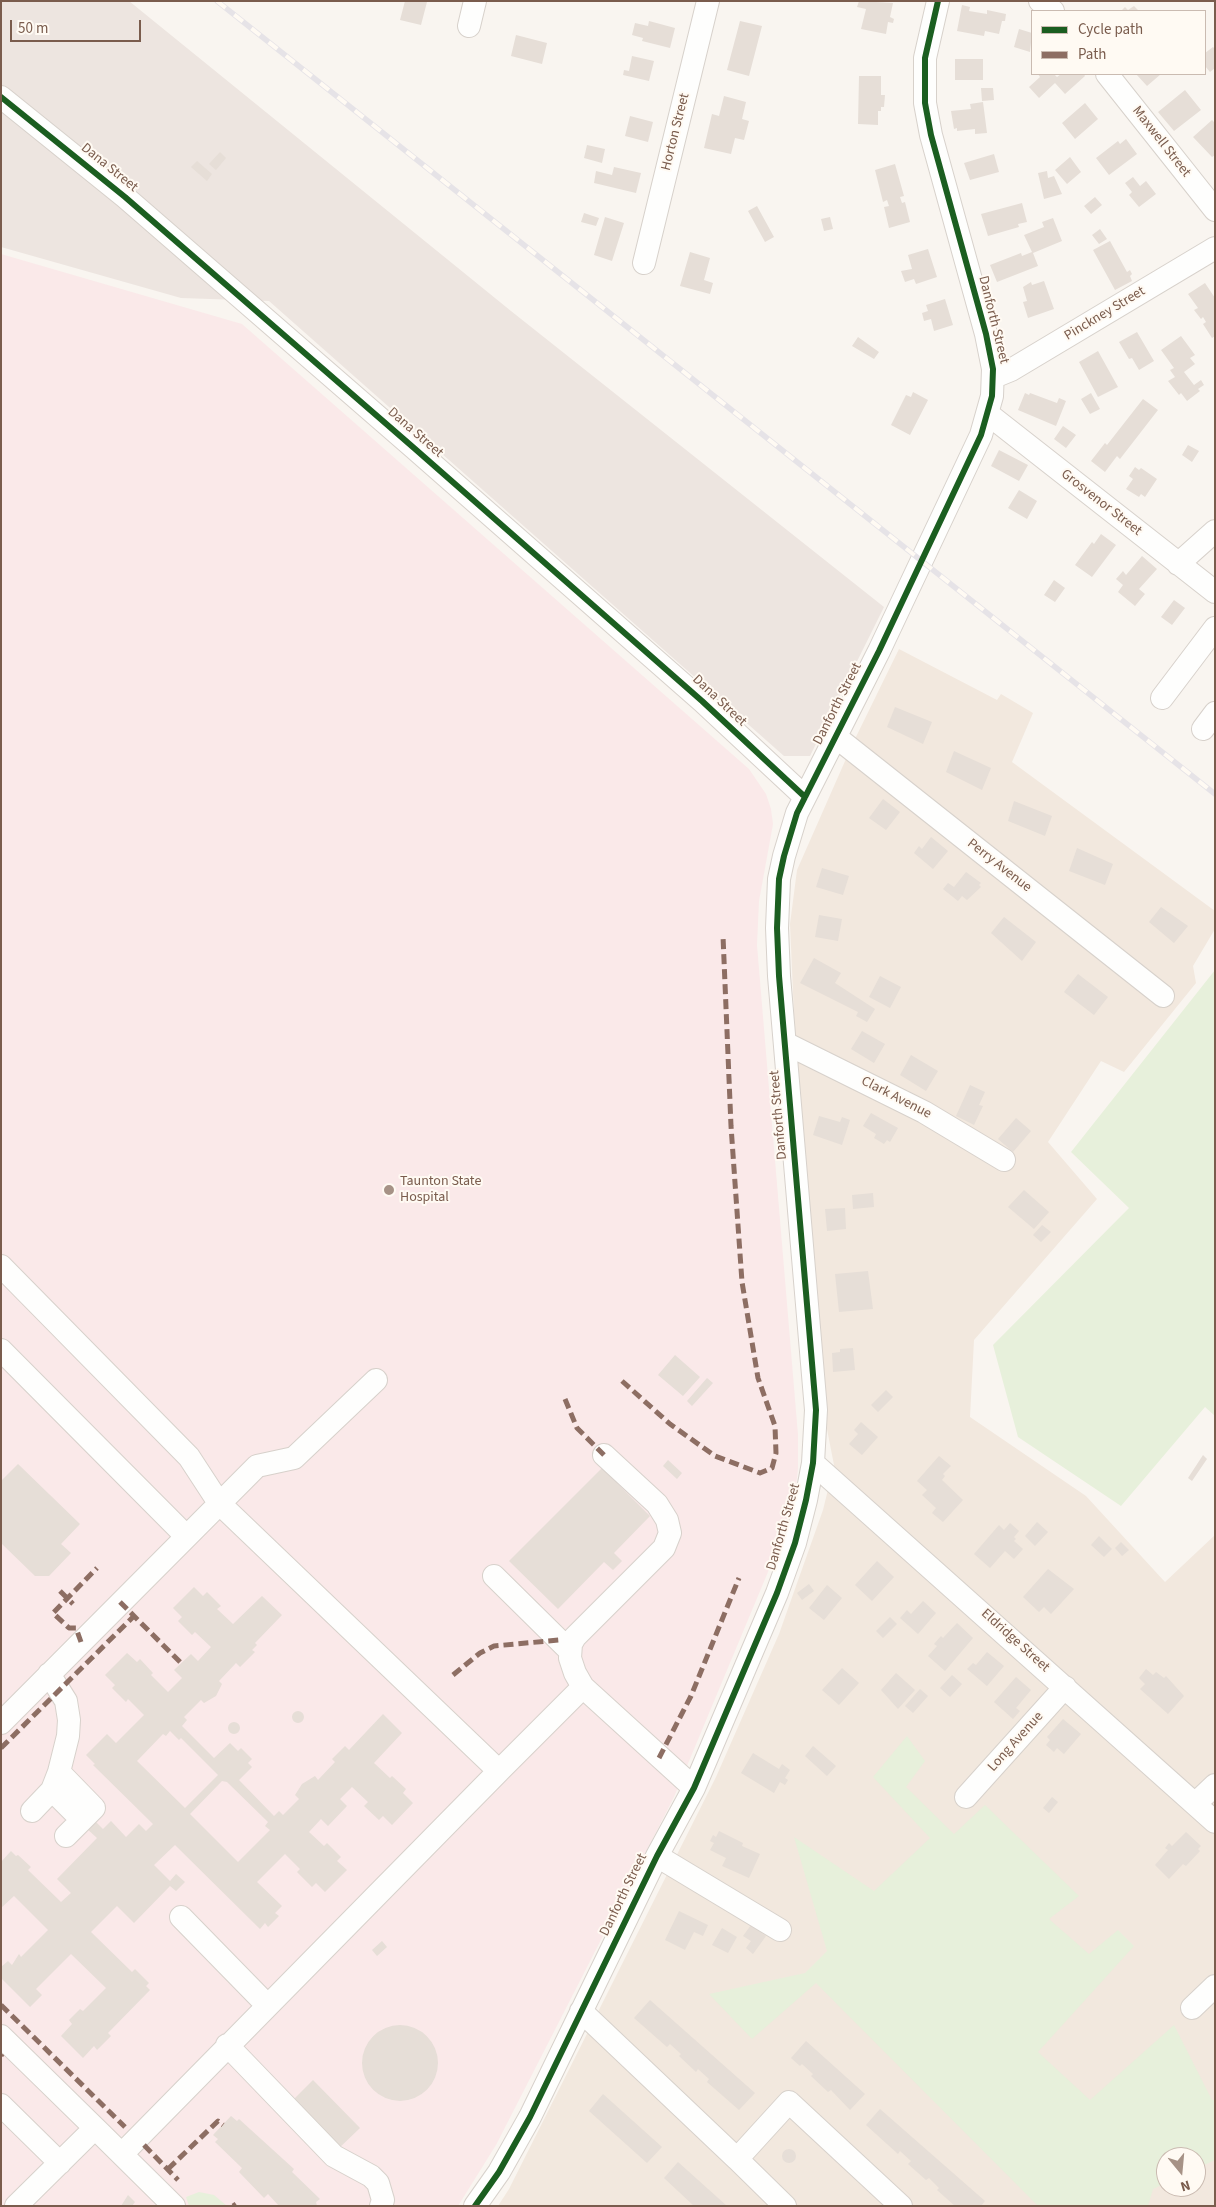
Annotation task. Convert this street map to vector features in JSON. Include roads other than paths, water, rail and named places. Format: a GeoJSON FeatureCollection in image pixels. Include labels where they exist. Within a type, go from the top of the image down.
{"type":"FeatureCollection","features":[{"type":"Feature","properties":{"kind":"street"},"geometry":{"type":"LineString","coordinates":[[469,26],[475,1]]}},
{"type":"Feature","properties":{"kind":"street","name":"Horton Street"},"geometry":{"type":"LineString","coordinates":[[644,263],[708,1]]}},
{"type":"Feature","properties":{"kind":"street","name":"Danforth Street"},"geometry":{"type":"LineString","coordinates":[[475,2206],[499,2172],[530,2117],[657,1856],[694,1788],[777,1593],[802,1518],[813,1463],[816,1392],[778,952],[779,879],[790,832],[804,797],[836,737],[981,435],[988,414],[994,378],[986,334],[931,135],[925,103],[925,58],[938,1]]}},
{"type":"Feature","properties":{"kind":"street"},"geometry":{"type":"LineString","coordinates":[[1040,1],[1052,10]]}},
{"type":"Feature","properties":{"kind":"street","name":"Maxwell Street"},"geometry":{"type":"LineString","coordinates":[[1108,75],[1215,210]]}},
{"type":"Feature","properties":{"kind":"street","name":"Dana Street"},"geometry":{"type":"LineString","coordinates":[[1,97],[125,197],[414,448],[702,701],[804,797]]}},
{"type":"Feature","properties":{"kind":"street","name":"Pinckney Street"},"geometry":{"type":"LineString","coordinates":[[994,378],[1011,370],[1215,248]]}},
{"type":"Feature","properties":{"kind":"street","name":"Grosvenor Street"},"geometry":{"type":"LineString","coordinates":[[988,414],[1215,592]]}},
{"type":"Feature","properties":{"kind":"street"},"geometry":{"type":"LineString","coordinates":[[1178,564],[1215,531]]}},
{"type":"Feature","properties":{"kind":"street"},"geometry":{"type":"LineString","coordinates":[[1162,698],[1215,628]]}},
{"type":"Feature","properties":{"kind":"street","name":"Perry Avenue"},"geometry":{"type":"LineString","coordinates":[[836,737],[1163,996]]}},
{"type":"Feature","properties":{"kind":"street","name":"Clark Avenue"},"geometry":{"type":"LineString","coordinates":[[785,1043],[924,1112],[1004,1160]]}},
{"type":"Feature","properties":{"kind":"street"},"geometry":{"type":"LineString","coordinates":[[1,1266],[189,1457],[219,1503],[499,1771]]}},
{"type":"Feature","properties":{"kind":"street"},"geometry":{"type":"LineString","coordinates":[[1,1350],[186,1536]]}},
{"type":"Feature","properties":{"kind":"street"},"geometry":{"type":"LineString","coordinates":[[1,1723],[257,1466],[294,1458],[376,1380]]}},
{"type":"Feature","properties":{"kind":"street"},"geometry":{"type":"LineString","coordinates":[[570,1651],[579,1633],[664,1548],[670,1533],[667,1520],[657,1504],[604,1455]]}},
{"type":"Feature","properties":{"kind":"street","name":"Eldridge Street"},"geometry":{"type":"LineString","coordinates":[[813,1463],[1215,1822]]}},
{"type":"Feature","properties":{"kind":"street"},"geometry":{"type":"LineString","coordinates":[[494,1576],[570,1651],[574,1674],[583,1687],[694,1788]]}},
{"type":"Feature","properties":{"kind":"street"},"geometry":{"type":"LineString","coordinates":[[32,1811],[56,1781],[69,1720],[66,1702],[49,1674]]}},
{"type":"Feature","properties":{"kind":"street"},"geometry":{"type":"LineString","coordinates":[[122,2154],[227,2045],[583,1687]]}},
{"type":"Feature","properties":{"kind":"street","name":"Long Avenue"},"geometry":{"type":"LineString","coordinates":[[966,1797],[1065,1687]]}},
{"type":"Feature","properties":{"kind":"street"},"geometry":{"type":"LineString","coordinates":[[56,1781],[82,1820],[66,1836]]}},
{"type":"Feature","properties":{"kind":"street"},"geometry":{"type":"LineString","coordinates":[[1196,1804],[1215,1785]]}},
{"type":"Feature","properties":{"kind":"street"},"geometry":{"type":"LineString","coordinates":[[657,1856],[780,1930]]}},
{"type":"Feature","properties":{"kind":"street"},"geometry":{"type":"LineString","coordinates":[[181,1917],[267,2005]]}},
{"type":"Feature","properties":{"kind":"street"},"geometry":{"type":"LineString","coordinates":[[1192,2008],[1215,1986]]}},
{"type":"Feature","properties":{"kind":"street"},"geometry":{"type":"LineString","coordinates":[[581,2011],[785,2206]]}},
{"type":"Feature","properties":{"kind":"street"},"geometry":{"type":"LineString","coordinates":[[1,2036],[174,2206]]}},
{"type":"Feature","properties":{"kind":"street"},"geometry":{"type":"LineString","coordinates":[[227,2045],[334,2156],[371,2176],[378,2183],[383,2200],[381,2206]]}},
{"type":"Feature","properties":{"kind":"street"},"geometry":{"type":"LineString","coordinates":[[737,2159],[789,2102],[901,2206]]}},
{"type":"Feature","properties":{"kind":"street"},"geometry":{"type":"LineString","coordinates":[[1,2105],[60,2163]]}},
{"type":"Feature","properties":{"kind":"street"},"geometry":{"type":"LineString","coordinates":[[16,2206],[95,2128]]}},
{"type":"Feature","properties":{"kind":"railway"},"geometry":{"type":"LineString","coordinates":[[217,1],[1215,794]]}},
{"type":"Feature","properties":{"kind":"place","name":"Taunton State Hospital"},"geometry":{"type":"Point","coordinates":[389,1190]}}]}
